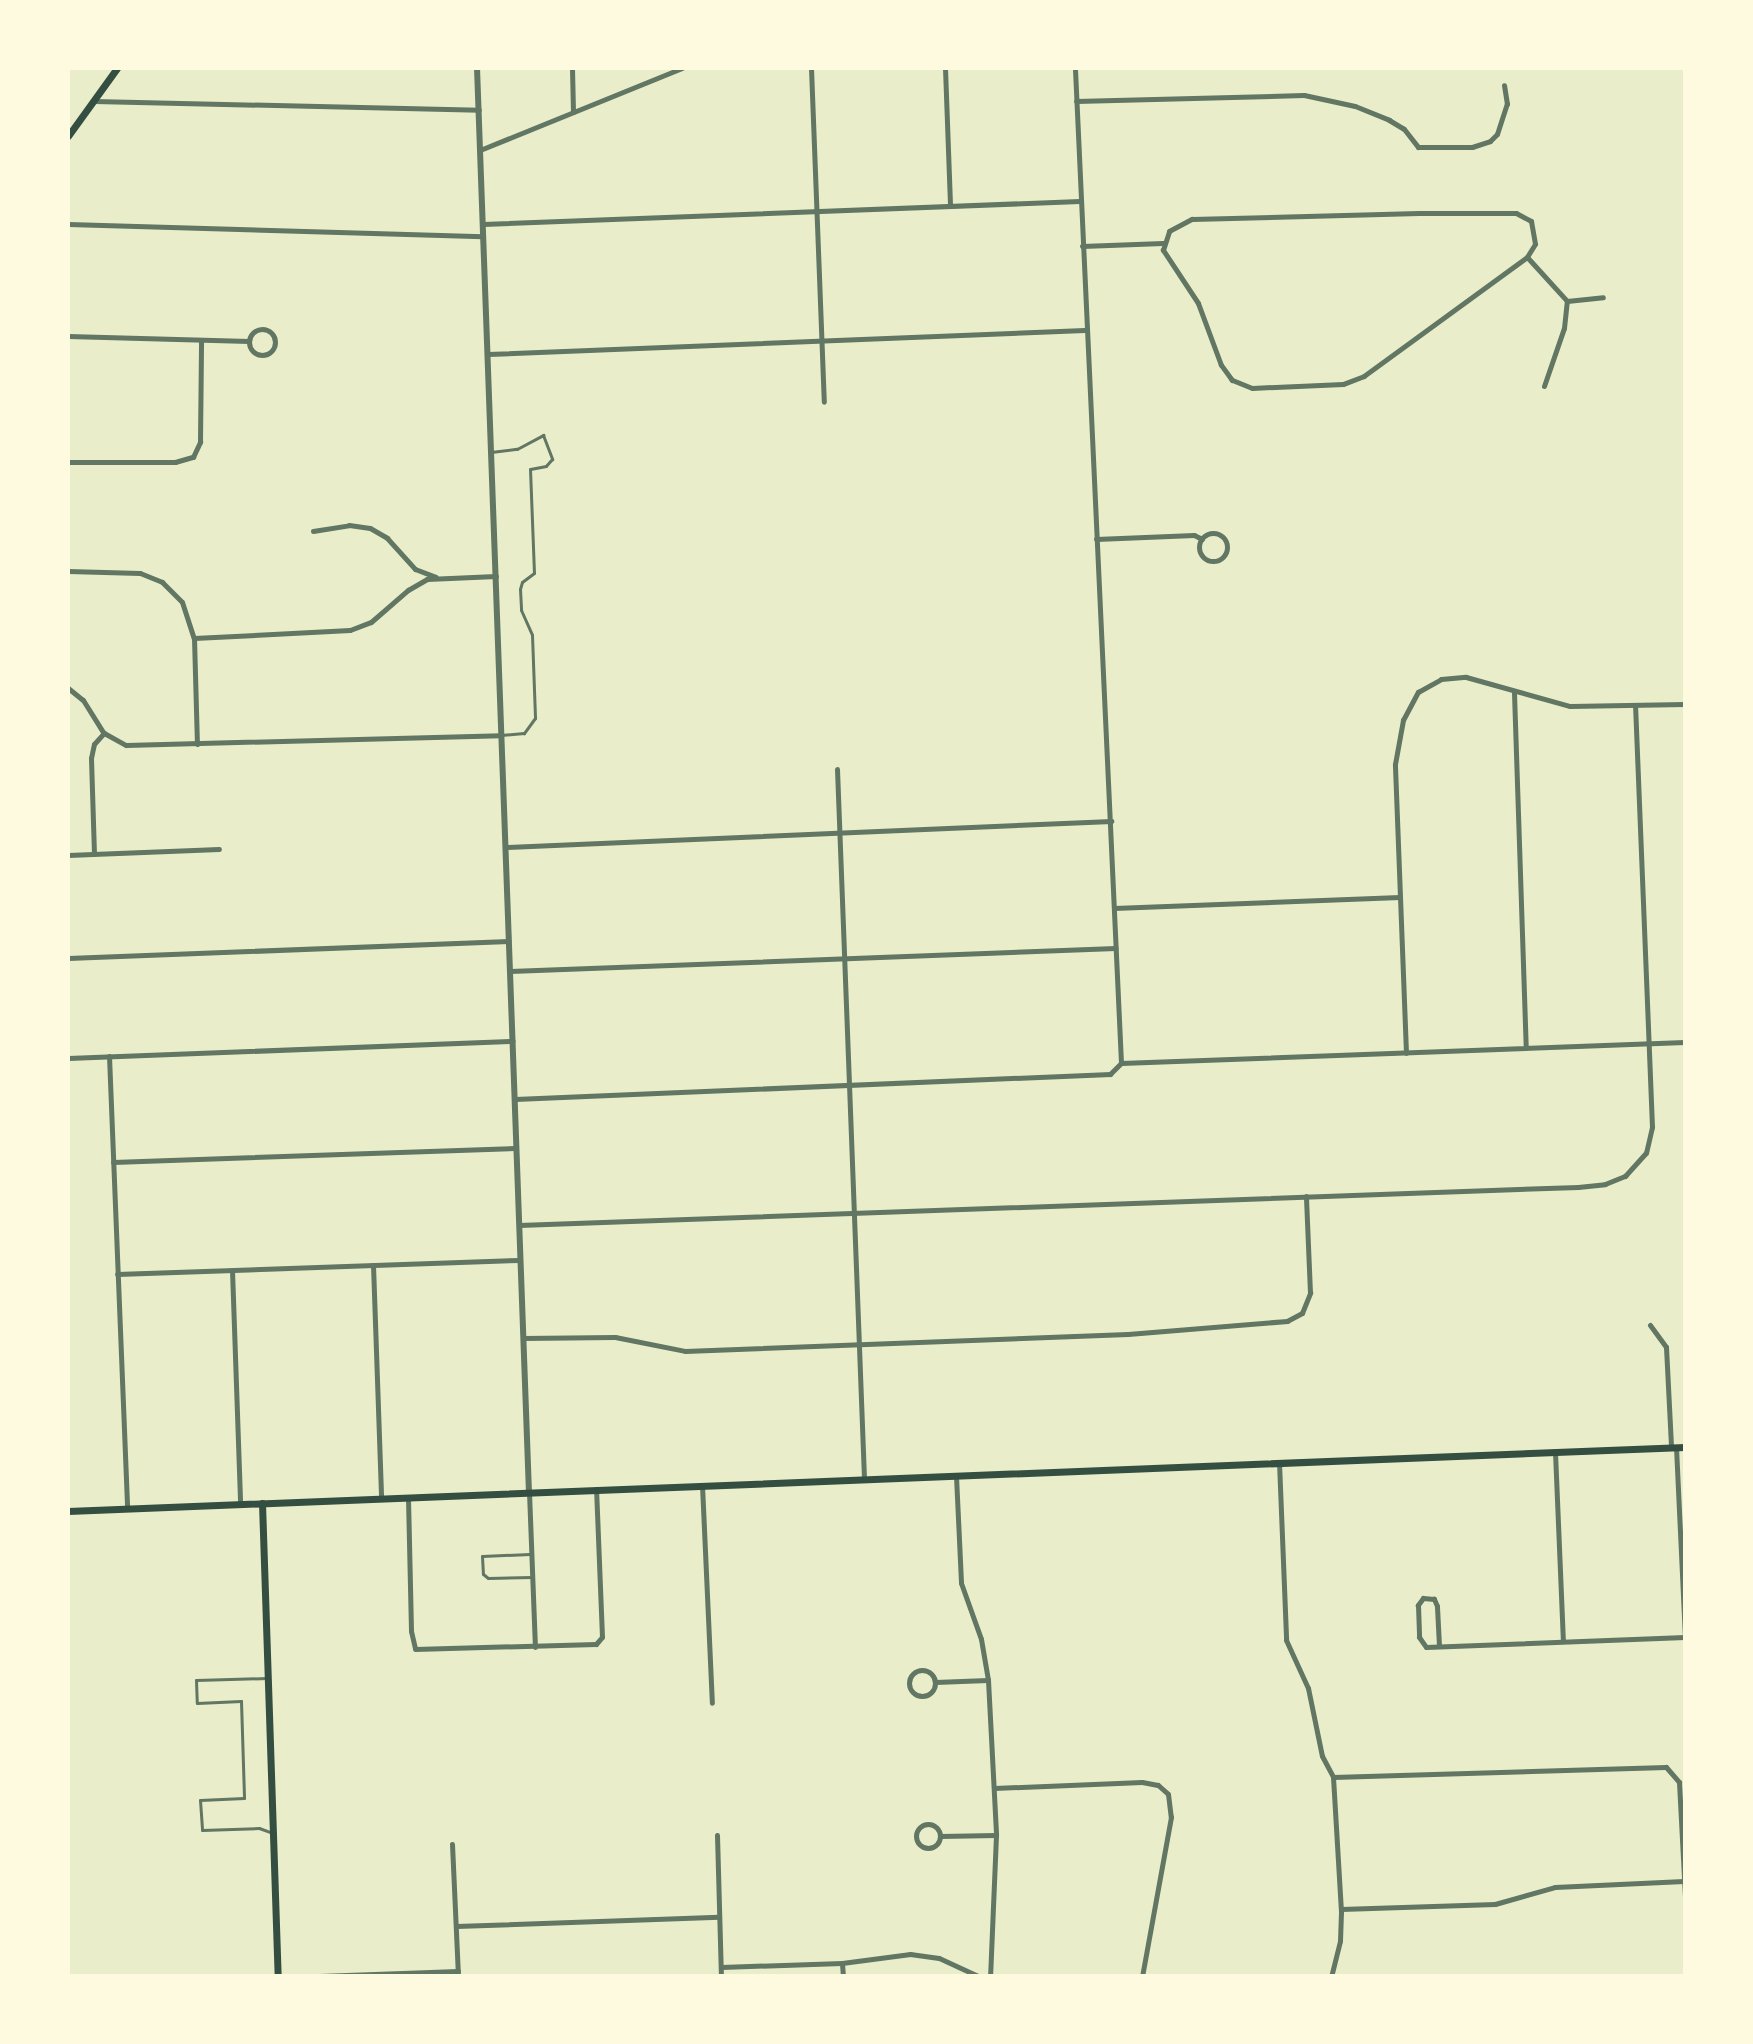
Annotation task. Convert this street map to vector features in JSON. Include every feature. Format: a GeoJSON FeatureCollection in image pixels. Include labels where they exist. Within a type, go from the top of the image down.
{"type":"FeatureCollection","features":[{"type":"Feature","properties":{"kind":"main road"},"geometry":{"type":"LineString","coordinates":[[68,136],[117,68]]}},
{"type":"Feature","properties":{"kind":"main road"},"geometry":{"type":"LineString","coordinates":[[68,1511],[1677,1447]]}},
{"type":"Feature","properties":{"kind":"main road"},"geometry":{"type":"LineString","coordinates":[[262,1503],[278,1976]]}},
{"type":"Feature","properties":{"kind":"street"},"geometry":{"type":"LineString","coordinates":[[477,68],[535,1647]]}},
{"type":"Feature","properties":{"kind":"street"},"geometry":{"type":"LineString","coordinates":[[572,68],[573,112]]}},
{"type":"Feature","properties":{"kind":"street"},"geometry":{"type":"LineString","coordinates":[[480,150],[682,68]]}},
{"type":"Feature","properties":{"kind":"street"},"geometry":{"type":"LineString","coordinates":[[811,68],[824,402]]}},
{"type":"Feature","properties":{"kind":"street"},"geometry":{"type":"LineString","coordinates":[[945,68],[950,205]]}},
{"type":"Feature","properties":{"kind":"street"},"geometry":{"type":"LineString","coordinates":[[1075,68],[1121,1063]]}},
{"type":"Feature","properties":{"kind":"street"},"geometry":{"type":"LineString","coordinates":[[1076,101],[1304,95],[1346,103],[1389,120],[1404,129],[1418,147],[1472,147],[1490,141],[1497,134],[1507,104],[1504,85]]}},
{"type":"Feature","properties":{"kind":"street"},"geometry":{"type":"LineString","coordinates":[[93,101],[479,110]]}},
{"type":"Feature","properties":{"kind":"street"},"geometry":{"type":"LineString","coordinates":[[483,224],[1080,201]]}},
{"type":"Feature","properties":{"kind":"street"},"geometry":{"type":"LineString","coordinates":[[1502,212],[1525,216],[1535,227],[1535,244],[1527,257],[1358,379],[1343,384],[1260,388],[1238,384],[1226,374],[1198,303],[1168,262],[1163,243],[1173,227],[1192,219],[1502,212]]}},
{"type":"Feature","properties":{"kind":"street"},"geometry":{"type":"LineString","coordinates":[[68,224],[483,236]]}},
{"type":"Feature","properties":{"kind":"street"},"geometry":{"type":"LineString","coordinates":[[1082,246],[1163,243]]}},
{"type":"Feature","properties":{"kind":"street"},"geometry":{"type":"LineString","coordinates":[[1527,257],[1567,301],[1564,328],[1544,386]]}},
{"type":"Feature","properties":{"kind":"street"},"geometry":{"type":"LineString","coordinates":[[1567,301],[1603,297]]}},
{"type":"Feature","properties":{"kind":"street"},"geometry":{"type":"LineString","coordinates":[[263,329],[270,332],[275,343],[271,351],[263,355],[251,349],[249,341],[255,331],[263,329]]}},
{"type":"Feature","properties":{"kind":"street"},"geometry":{"type":"LineString","coordinates":[[488,354],[1085,330]]}},
{"type":"Feature","properties":{"kind":"street"},"geometry":{"type":"LineString","coordinates":[[68,336],[249,341]]}},
{"type":"Feature","properties":{"kind":"street"},"geometry":{"type":"LineString","coordinates":[[69,462],[175,462],[193,457],[200,442],[201,341]]}},
{"type":"Feature","properties":{"kind":"street"},"geometry":{"type":"LineString","coordinates":[[313,531],[349,525],[370,528],[387,538],[415,569],[437,577],[496,576]]}},
{"type":"Feature","properties":{"kind":"street"},"geometry":{"type":"LineString","coordinates":[[1209,534],[1218,534],[1225,540],[1226,553],[1215,561],[1206,559],[1199,548],[1202,539],[1209,534]]}},
{"type":"Feature","properties":{"kind":"street"},"geometry":{"type":"LineString","coordinates":[[1096,539],[1194,535],[1202,539]]}},
{"type":"Feature","properties":{"kind":"street"},"geometry":{"type":"LineString","coordinates":[[68,571],[127,571],[152,577],[182,602],[194,638],[197,744]]}},
{"type":"Feature","properties":{"kind":"street"},"geometry":{"type":"LineString","coordinates":[[194,638],[350,630],[371,622],[408,590],[437,577]]}},
{"type":"Feature","properties":{"kind":"street"},"geometry":{"type":"LineString","coordinates":[[1406,1053],[1395,764],[1400,732],[1411,702],[1430,684],[1454,677],[1477,679],[1514,693],[1570,706],[1685,704]]}},
{"type":"Feature","properties":{"kind":"street"},"geometry":{"type":"LineString","coordinates":[[68,688],[83,700],[104,733],[126,745],[501,735]]}},
{"type":"Feature","properties":{"kind":"street"},"geometry":{"type":"LineString","coordinates":[[1514,693],[1526,1048]]}},
{"type":"Feature","properties":{"kind":"street"},"geometry":{"type":"LineString","coordinates":[[519,1225],[1578,1187],[1615,1180],[1634,1170],[1650,1144],[1635,706]]}},
{"type":"Feature","properties":{"kind":"street"},"geometry":{"type":"LineString","coordinates":[[94,854],[91,758],[94,744],[104,733]]}},
{"type":"Feature","properties":{"kind":"street"},"geometry":{"type":"LineString","coordinates":[[837,769],[864,1479]]}},
{"type":"Feature","properties":{"kind":"street"},"geometry":{"type":"LineString","coordinates":[[506,847],[1111,821]]}},
{"type":"Feature","properties":{"kind":"street"},"geometry":{"type":"LineString","coordinates":[[68,855],[219,849]]}},
{"type":"Feature","properties":{"kind":"street"},"geometry":{"type":"LineString","coordinates":[[1114,908],[1400,897]]}},
{"type":"Feature","properties":{"kind":"street"},"geometry":{"type":"LineString","coordinates":[[68,958],[509,941]]}},
{"type":"Feature","properties":{"kind":"street"},"geometry":{"type":"LineString","coordinates":[[510,971],[1116,948]]}},
{"type":"Feature","properties":{"kind":"street"},"geometry":{"type":"LineString","coordinates":[[68,1058],[513,1041]]}},
{"type":"Feature","properties":{"kind":"street"},"geometry":{"type":"LineString","coordinates":[[515,1099],[1110,1074],[1121,1063],[1685,1042]]}},
{"type":"Feature","properties":{"kind":"street"},"geometry":{"type":"LineString","coordinates":[[109,1056],[127,1508]]}},
{"type":"Feature","properties":{"kind":"street"},"geometry":{"type":"LineString","coordinates":[[113,1162],[516,1148]]}},
{"type":"Feature","properties":{"kind":"street"},"geometry":{"type":"LineString","coordinates":[[523,1338],[615,1337],[685,1351],[1128,1334],[1287,1321],[1302,1313],[1310,1293],[1306,1196]]}},
{"type":"Feature","properties":{"kind":"street"},"geometry":{"type":"LineString","coordinates":[[117,1274],[520,1260]]}},
{"type":"Feature","properties":{"kind":"street"},"geometry":{"type":"LineString","coordinates":[[373,1265],[381,1498]]}},
{"type":"Feature","properties":{"kind":"street"},"geometry":{"type":"LineString","coordinates":[[232,1270],[240,1504]]}},
{"type":"Feature","properties":{"kind":"street"},"geometry":{"type":"LineString","coordinates":[[1439,1646],[1437,1606],[1434,1599],[1423,1598],[1418,1605],[1421,1643],[1439,1646],[1685,1637],[1677,1447],[1666,1347],[1650,1325]]}},
{"type":"Feature","properties":{"kind":"street"},"geometry":{"type":"LineString","coordinates":[[1555,1452],[1563,1641]]}},
{"type":"Feature","properties":{"kind":"street"},"geometry":{"type":"LineString","coordinates":[[1279,1462],[1286,1640],[1308,1688],[1322,1756],[1333,1777],[1341,1909],[1340,1941],[1331,1976]]}},
{"type":"Feature","properties":{"kind":"street"},"geometry":{"type":"LineString","coordinates":[[956,1475],[959,1572],[981,1639],[988,1680],[996,1835],[990,1976]]}},
{"type":"Feature","properties":{"kind":"street"},"geometry":{"type":"LineString","coordinates":[[702,1485],[712,1703]]}},
{"type":"Feature","properties":{"kind":"street"},"geometry":{"type":"LineString","coordinates":[[408,1497],[411,1631],[415,1649],[535,1647],[600,1641],[596,1489]]}},
{"type":"Feature","properties":{"kind":"street"},"geometry":{"type":"LineString","coordinates":[[924,1669],[932,1673],[935,1682],[930,1693],[922,1696],[914,1694],[908,1682],[915,1671],[924,1669]]}},
{"type":"Feature","properties":{"kind":"street"},"geometry":{"type":"LineString","coordinates":[[935,1682],[988,1680]]}},
{"type":"Feature","properties":{"kind":"street"},"geometry":{"type":"LineString","coordinates":[[1333,1777],[1666,1767],[1679,1782],[1685,1897]]}},
{"type":"Feature","properties":{"kind":"street"},"geometry":{"type":"LineString","coordinates":[[994,1788],[1142,1782],[1158,1785],[1168,1794],[1171,1817],[1142,1976]]}},
{"type":"Feature","properties":{"kind":"street"},"geometry":{"type":"LineString","coordinates":[[940,1836],[938,1842],[929,1848],[922,1847],[917,1837],[919,1830],[929,1825],[940,1836],[996,1835]]}},
{"type":"Feature","properties":{"kind":"street"},"geometry":{"type":"LineString","coordinates":[[717,1835],[721,1976]]}},
{"type":"Feature","properties":{"kind":"street"},"geometry":{"type":"LineString","coordinates":[[319,1976],[458,1974],[452,1844]]}},
{"type":"Feature","properties":{"kind":"street"},"geometry":{"type":"LineString","coordinates":[[1341,1909],[1495,1904],[1555,1887],[1684,1881]]}},
{"type":"Feature","properties":{"kind":"street"},"geometry":{"type":"LineString","coordinates":[[456,1926],[719,1917]]}},
{"type":"Feature","properties":{"kind":"street"},"geometry":{"type":"LineString","coordinates":[[721,1967],[842,1963],[925,1954],[978,1976]]}},
{"type":"Feature","properties":{"kind":"street"},"geometry":{"type":"LineString","coordinates":[[842,1963],[843,1976]]}},
{"type":"Feature","properties":{"kind":"lane"},"geometry":{"type":"LineString","coordinates":[[491,452],[517,449],[543,435],[552,459],[546,466],[534,467],[529,472],[534,573],[522,582],[520,589],[521,610],[532,635],[535,718],[524,733],[501,735]]}},
{"type":"Feature","properties":{"kind":"lane"},"geometry":{"type":"LineString","coordinates":[[531,1554],[482,1556],[484,1577],[532,1577]]}},
{"type":"Feature","properties":{"kind":"lane"},"geometry":{"type":"LineString","coordinates":[[267,1678],[196,1680],[197,1703],[241,1701],[244,1798],[200,1800],[202,1830],[259,1828],[274,1833]]}}]}
